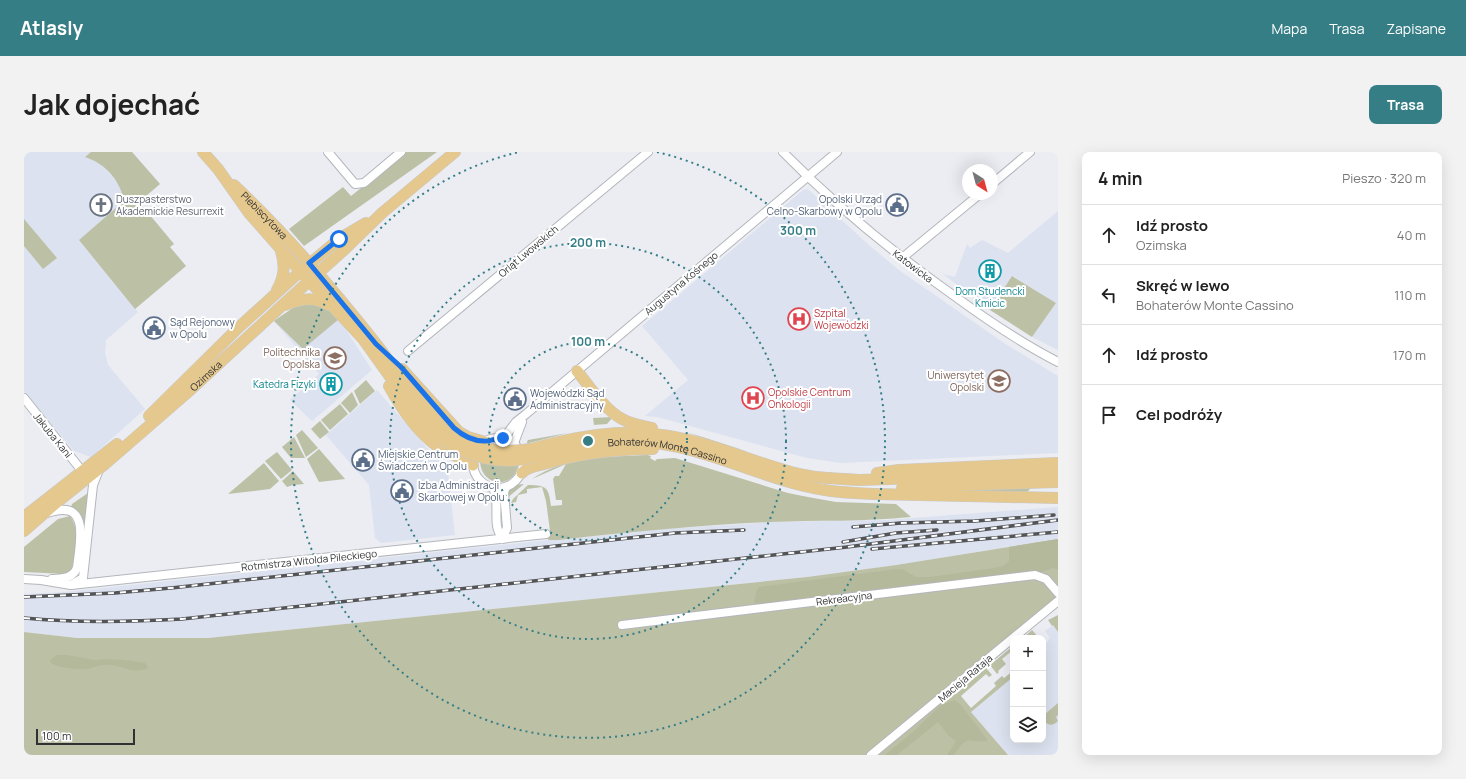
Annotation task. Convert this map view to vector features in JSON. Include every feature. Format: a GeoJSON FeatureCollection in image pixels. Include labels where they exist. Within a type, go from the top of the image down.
{"type":"FeatureCollection","features":[{"type":"Feature","properties":{"kind":"main road","name":"Plebiscytowa"},"geometry":{"type":"LineString","coordinates":[[203,152],[218,169],[280,229],[309,263]]}},
{"type":"Feature","properties":{"kind":"main road","name":"Ozimska"},"geometry":{"type":"LineString","coordinates":[[24,531],[99,469],[214,369],[309,280],[345,249],[382,213],[455,152]]}},
{"type":"Feature","properties":{"kind":"main road","name":"Plebiscytowa"},"geometry":{"type":"LineString","coordinates":[[218,169],[249,213],[300,271]]}},
{"type":"Feature","properties":{"kind":"main road","name":"Ozimska"},"geometry":{"type":"LineString","coordinates":[[24,517],[122,440],[155,411],[273,295],[309,263],[339,239],[382,213]]}},
{"type":"Feature","properties":{"kind":"main road"},"geometry":{"type":"LineString","coordinates":[[273,295],[281,284],[284,272],[284,264],[280,248]]}},
{"type":"Feature","properties":{"kind":"main road","name":"Bohaterów Monte Cassino"},"geometry":{"type":"LineString","coordinates":[[309,263],[445,436],[456,438],[474,446],[492,450],[532,453],[608,442],[642,442],[683,448],[807,487],[835,492],[876,494]]}},
{"type":"Feature","properties":{"kind":"main road","name":"Bohaterów Monte Cassino"},"geometry":{"type":"LineString","coordinates":[[300,271],[373,346]]}},
{"type":"Feature","properties":{"kind":"main road"},"geometry":{"type":"LineString","coordinates":[[279,308],[297,300],[309,298],[321,300],[334,307]]}},
{"type":"Feature","properties":{"kind":"main road"},"geometry":{"type":"LineString","coordinates":[[373,346],[401,367],[454,428],[468,437],[485,442]]}},
{"type":"Feature","properties":{"kind":"main road"},"geometry":{"type":"LineString","coordinates":[[373,346],[380,370],[397,401],[412,421],[426,437],[438,446],[473,465]]}},
{"type":"Feature","properties":{"kind":"main road"},"geometry":{"type":"LineString","coordinates":[[577,371],[602,401],[617,416],[633,423],[655,429],[669,436]]}},
{"type":"Feature","properties":{"kind":"main road","name":"Bohaterów Monte Cassino"},"geometry":{"type":"LineString","coordinates":[[532,453],[577,437],[632,432],[669,436],[696,442],[791,472],[836,479]]}},
{"type":"Feature","properties":{"kind":"main road"},"geometry":{"type":"LineString","coordinates":[[522,473],[528,469],[573,455],[604,451],[683,448]]}},
{"type":"Feature","properties":{"kind":"main road"},"geometry":{"type":"LineString","coordinates":[[836,479],[899,470],[1058,463]]}},
{"type":"Feature","properties":{"kind":"main road"},"geometry":{"type":"LineString","coordinates":[[836,479],[860,480],[1058,472]]}},
{"type":"Feature","properties":{"kind":"main road"},"geometry":{"type":"LineString","coordinates":[[876,494],[892,490],[918,487],[1058,482]]}},
{"type":"Feature","properties":{"kind":"main road"},"geometry":{"type":"LineString","coordinates":[[876,494],[1058,498]]}},
{"type":"Feature","properties":{"kind":"street"},"geometry":{"type":"LineString","coordinates":[[328,152],[355,184],[364,183],[401,152]]}},
{"type":"Feature","properties":{"kind":"street","name":"Orląt Lwowskich"},"geometry":{"type":"LineString","coordinates":[[408,351],[648,152]]}},
{"type":"Feature","properties":{"kind":"street","name":"Katowicka"},"geometry":{"type":"LineString","coordinates":[[783,152],[808,177],[867,230],[936,284],[1011,336],[1058,362]]}},
{"type":"Feature","properties":{"kind":"street","name":"Augustyna Kośnego"},"geometry":{"type":"LineString","coordinates":[[503,438],[516,422],[837,152]]}},
{"type":"Feature","properties":{"kind":"street"},"geometry":{"type":"LineString","coordinates":[[998,179],[1030,152]]}},
{"type":"Feature","properties":{"kind":"street"},"geometry":{"type":"LineString","coordinates":[[902,258],[973,200]]}},
{"type":"Feature","properties":{"kind":"street","name":"Jakuba Kani"},"geometry":{"type":"LineString","coordinates":[[24,398],[82,471]]}},
{"type":"Feature","properties":{"kind":"street","name":"Augustyna Kośnego"},"geometry":{"type":"LineString","coordinates":[[514,443],[518,429],[526,414]]}},
{"type":"Feature","properties":{"kind":"street"},"geometry":{"type":"LineString","coordinates":[[503,438],[514,443],[520,449],[524,465],[522,473],[515,482],[506,487],[492,488],[481,482],[474,471],[474,457],[478,449],[485,442],[490,439],[503,438]]}},
{"type":"Feature","properties":{"kind":"street"},"geometry":{"type":"LineString","coordinates":[[83,578],[93,485],[99,469]]}},
{"type":"Feature","properties":{"kind":"street"},"geometry":{"type":"LineString","coordinates":[[502,539],[507,528],[504,492],[506,487]]}},
{"type":"Feature","properties":{"kind":"street"},"geometry":{"type":"LineString","coordinates":[[492,488],[497,502],[497,528],[502,539]]}},
{"type":"Feature","properties":{"kind":"street"},"geometry":{"type":"LineString","coordinates":[[42,515],[60,509],[65,509],[74,514],[79,520],[81,531],[77,568],[71,581]]}},
{"type":"Feature","properties":{"kind":"street","name":"Rotmistrza Witolda Pileckiego"},"geometry":{"type":"LineString","coordinates":[[24,579],[98,582],[546,534]]}},
{"type":"Feature","properties":{"kind":"street","name":"Rekreacyjna"},"geometry":{"type":"LineString","coordinates":[[622,625],[1035,575],[1046,579],[1058,592]]}},
{"type":"Feature","properties":{"kind":"street"},"geometry":{"type":"LineString","coordinates":[[71,581],[83,578],[98,582]]}},
{"type":"Feature","properties":{"kind":"street","name":"Macieja Rataja"},"geometry":{"type":"LineString","coordinates":[[871,755],[1058,601]]}},
{"type":"Feature","properties":{"kind":"shaded area"},"geometry":{"type":"Polygon","coordinates":[[[29,152],[132,152],[160,184],[139,202],[174,244],[170,247],[186,266],[135,309],[138,312],[106,340],[105,353],[108,365],[145,409],[91,457],[74,451],[24,391],[24,156],[29,152]]]}},
{"type":"Feature","properties":{"kind":"shaded area"},"geometry":{"type":"Polygon","coordinates":[[[808,189],[870,246],[899,270],[1004,343],[1058,376],[1058,453],[841,463],[807,458],[657,417],[645,416],[688,380],[642,326],[803,190],[808,189]]]}},
{"type":"Feature","properties":{"kind":"shaded area"},"geometry":{"type":"Polygon","coordinates":[[[1058,211],[1058,350],[1032,337],[1056,303],[1013,276],[990,310],[943,274],[955,277],[967,244],[970,248],[982,240],[1008,253],[1058,211]]]}},
{"type":"Feature","properties":{"kind":"shaded area","name":"Politechnika Opolska"},"geometry":{"type":"Polygon","coordinates":[[[282,315],[339,319],[372,370],[312,421],[290,400],[319,374],[274,321],[282,315]]]}},
{"type":"Feature","properties":{"kind":"shaded area"},"geometry":{"type":"Polygon","coordinates":[[[377,390],[448,472],[455,535],[381,543],[375,538],[369,485],[326,435],[377,390]]]}},
{"type":"Feature","properties":{"kind":"shaded area"},"geometry":{"type":"Polygon","coordinates":[[[1058,507],[1058,539],[896,565],[807,577],[208,638],[77,638],[24,632],[24,594],[66,592],[648,530],[773,522],[886,520],[1058,507]]]}},
{"type":"Feature","properties":{"kind":"shaded area"},"geometry":{"type":"Polygon","coordinates":[[[1058,621],[1058,755],[1008,755],[971,712],[1010,680],[1010,743],[1046,743],[1046,642],[1050,638],[1045,631],[1058,621]]]}},
{"type":"Feature","properties":{"kind":"green space"},"geometry":{"type":"Polygon","coordinates":[[[91,152],[132,152],[160,184],[139,202],[174,244],[170,247],[186,266],[135,309],[79,240],[124,201],[119,186],[106,168],[85,157],[91,152]]]}},
{"type":"Feature","properties":{"kind":"green space"},"geometry":{"type":"Polygon","coordinates":[[[406,152],[437,152],[304,246],[289,229],[343,187],[351,196],[406,152]]]}},
{"type":"Feature","properties":{"kind":"green space"},"geometry":{"type":"Polygon","coordinates":[[[24,219],[57,258],[43,269],[24,246],[24,219]]]}},
{"type":"Feature","properties":{"kind":"green space"},"geometry":{"type":"Polygon","coordinates":[[[1012,276],[1056,303],[1032,337],[990,310],[1012,276]]]}},
{"type":"Feature","properties":{"kind":"green space"},"geometry":{"type":"Polygon","coordinates":[[[297,305],[322,305],[339,319],[303,349],[274,321],[297,305]]]}},
{"type":"Feature","properties":{"kind":"green space"},"geometry":{"type":"Polygon","coordinates":[[[366,380],[375,391],[360,404],[354,391],[366,380]]]}},
{"type":"Feature","properties":{"kind":"green space"},"geometry":{"type":"Polygon","coordinates":[[[352,392],[358,405],[350,413],[341,403],[352,392]]]}},
{"type":"Feature","properties":{"kind":"green space"},"geometry":{"type":"Polygon","coordinates":[[[340,404],[348,414],[330,430],[321,420],[340,404]]]}},
{"type":"Feature","properties":{"kind":"green space"},"geometry":{"type":"Polygon","coordinates":[[[613,417],[607,424],[594,425],[593,418],[613,417]]]}},
{"type":"Feature","properties":{"kind":"green space"},"geometry":{"type":"Polygon","coordinates":[[[320,421],[329,432],[320,439],[311,429],[320,421]]]}},
{"type":"Feature","properties":{"kind":"green space"},"geometry":{"type":"Polygon","coordinates":[[[302,430],[318,448],[306,457],[296,435],[302,430]]]}},
{"type":"Feature","properties":{"kind":"green space"},"geometry":{"type":"Polygon","coordinates":[[[687,432],[749,452],[716,443],[687,432]]]}},
{"type":"Feature","properties":{"kind":"green space"},"geometry":{"type":"Polygon","coordinates":[[[568,433],[529,443],[533,462],[531,462],[527,442],[528,440],[568,433]]]}},
{"type":"Feature","properties":{"kind":"green space"},"geometry":{"type":"Polygon","coordinates":[[[294,437],[305,458],[291,458],[282,447],[294,437]]]}},
{"type":"Feature","properties":{"kind":"green space"},"geometry":{"type":"Polygon","coordinates":[[[494,444],[510,447],[518,465],[515,473],[510,479],[504,482],[491,480],[481,469],[480,460],[494,444]]]}},
{"type":"Feature","properties":{"kind":"green space"},"geometry":{"type":"Polygon","coordinates":[[[319,449],[345,479],[319,482],[307,459],[319,449]]]}},
{"type":"Feature","properties":{"kind":"green space"},"geometry":{"type":"Polygon","coordinates":[[[277,452],[292,470],[281,479],[265,461],[277,452]]]}},
{"type":"Feature","properties":{"kind":"green space"},"geometry":{"type":"Polygon","coordinates":[[[647,455],[651,456],[650,458],[655,461],[657,459],[675,458],[788,493],[836,502],[896,504],[911,517],[876,520],[771,522],[718,525],[548,540],[550,531],[546,501],[542,487],[527,489],[527,493],[518,495],[516,502],[511,503],[513,499],[528,485],[534,485],[543,487],[548,491],[551,506],[562,505],[562,500],[556,500],[553,479],[555,476],[559,476],[566,464],[603,457],[647,455]]]}},
{"type":"Feature","properties":{"kind":"green space"},"geometry":{"type":"Polygon","coordinates":[[[264,463],[279,481],[270,489],[228,494],[264,463]]]}},
{"type":"Feature","properties":{"kind":"green space"},"geometry":{"type":"Polygon","coordinates":[[[566,464],[532,479],[545,471],[559,466],[566,464]]]}},
{"type":"Feature","properties":{"kind":"green space"},"geometry":{"type":"Polygon","coordinates":[[[293,471],[304,484],[287,487],[282,481],[293,471]]]}},
{"type":"Feature","properties":{"kind":"green space"},"geometry":{"type":"Polygon","coordinates":[[[524,484],[506,499],[509,490],[517,485],[524,484]]]}},
{"type":"Feature","properties":{"kind":"green space"},"geometry":{"type":"Polygon","coordinates":[[[1031,488],[1026,493],[923,491],[1031,488]]]}},
{"type":"Feature","properties":{"kind":"green space"},"geometry":{"type":"Polygon","coordinates":[[[88,493],[84,532],[81,516],[71,507],[72,504],[88,493]]]}},
{"type":"Feature","properties":{"kind":"green space"},"geometry":{"type":"Polygon","coordinates":[[[70,516],[76,535],[76,549],[72,569],[65,574],[24,572],[24,547],[58,519],[70,516]]]}},
{"type":"Feature","properties":{"kind":"green space"},"geometry":{"type":"Polygon","coordinates":[[[1058,539],[1058,601],[1017,635],[1010,635],[1010,641],[951,690],[956,694],[986,668],[992,675],[989,677],[986,674],[961,696],[971,708],[996,686],[994,683],[1002,676],[1004,678],[1010,673],[1010,680],[971,712],[1008,755],[24,755],[24,632],[77,638],[208,638],[807,577],[896,565],[1058,539]]]}},
{"type":"Feature","properties":{"kind":"green space"},"geometry":{"type":"Polygon","coordinates":[[[1058,539],[1058,569],[1052,568],[1035,575],[758,606],[754,602],[759,587],[897,569],[902,569],[916,577],[929,577],[994,568],[1003,566],[1009,561],[1009,547],[1058,539]]]}},
{"type":"Feature","properties":{"kind":"green space"},"geometry":{"type":"Polygon","coordinates":[[[1058,615],[1058,632],[1048,620],[1058,615]]]}},
{"type":"Feature","properties":{"kind":"green space"},"geometry":{"type":"Polygon","coordinates":[[[1032,630],[1036,635],[1026,635],[1032,630]]]}},
{"type":"Feature","properties":{"kind":"green space"},"geometry":{"type":"Polygon","coordinates":[[[1010,648],[1010,652],[1002,659],[1006,664],[998,671],[999,672],[997,674],[990,665],[1010,648]]]}},
{"type":"Feature","properties":{"kind":"green space"},"geometry":{"type":"Polygon","coordinates":[[[57,655],[67,655],[95,660],[125,660],[145,663],[148,668],[142,670],[132,670],[114,665],[105,665],[86,669],[67,668],[57,666],[50,662],[50,660],[57,655]]]}},
{"type":"Feature","properties":{"kind":"green space"},"geometry":{"type":"Polygon","coordinates":[[[954,700],[960,704],[987,741],[965,741],[954,755],[947,755],[956,741],[949,736],[938,722],[897,755],[885,755],[913,732],[941,705],[954,700]]]}},
{"type":"Feature","properties":{"kind":"green space"},"geometry":{"type":"Polygon","coordinates":[[[1058,703],[1058,715],[1056,717],[1058,721],[1053,725],[1048,724],[1046,722],[1046,713],[1058,703]]]}},
{"type":"Feature","properties":{"kind":"railway"},"geometry":{"type":"LineString","coordinates":[[853,527],[901,523],[975,521],[1054,515]]}},
{"type":"Feature","properties":{"kind":"railway"},"geometry":{"type":"LineString","coordinates":[[24,618],[103,622],[182,619],[847,547],[1058,520]]}},
{"type":"Feature","properties":{"kind":"railway"},"geometry":{"type":"LineString","coordinates":[[24,597],[115,593],[171,588],[675,533],[744,530]]}},
{"type":"Feature","properties":{"kind":"railway"},"geometry":{"type":"LineString","coordinates":[[843,542],[896,533],[937,530]]}},
{"type":"Feature","properties":{"kind":"railway"},"geometry":{"type":"LineString","coordinates":[[872,549],[1058,532]]}},
{"type":"Feature","properties":{"kind":"place","name":"Duszpasterstwo Akademickie Resurrexit"},"geometry":{"type":"Point","coordinates":[101,205]}},
{"type":"Feature","properties":{"kind":"place","name":"Opolski Urząd Celno-Skarbowy w Opolu"},"geometry":{"type":"Point","coordinates":[897,205]}},
{"type":"Feature","properties":{"kind":"place","name":"Dom Studencki Kmicic"},"geometry":{"type":"Point","coordinates":[990,271]}},
{"type":"Feature","properties":{"kind":"place","name":"Szpital Wojewódzki"},"geometry":{"type":"Point","coordinates":[799,319]}},
{"type":"Feature","properties":{"kind":"place","name":"Sąd Rejonowy w Opolu"},"geometry":{"type":"Point","coordinates":[154,328]}},
{"type":"Feature","properties":{"kind":"place","name":"Politechnika Opolska"},"geometry":{"type":"Point","coordinates":[335,358]}},
{"type":"Feature","properties":{"kind":"place","name":"Uniwersytet Opolski"},"geometry":{"type":"Point","coordinates":[999,381]}},
{"type":"Feature","properties":{"kind":"place","name":"Katedra Fizyki"},"geometry":{"type":"Point","coordinates":[331,384]}},
{"type":"Feature","properties":{"kind":"place","name":"Opolskie Centrum Onkologii"},"geometry":{"type":"Point","coordinates":[753,398]}},
{"type":"Feature","properties":{"kind":"place","name":"Wojewódzki Sąd Administracyjny"},"geometry":{"type":"Point","coordinates":[515,399]}},
{"type":"Feature","properties":{"kind":"place","name":"Miejskie Centrum Świadczeń w Opolu"},"geometry":{"type":"Point","coordinates":[363,460]}},
{"type":"Feature","properties":{"kind":"place","name":"Izba Administracji Skarbowej w Opolu"},"geometry":{"type":"Point","coordinates":[402,491]}},
{"type":"Feature","properties":{"kind":"route"},"geometry":{"type":"LineString","coordinates":[[339,239],[309,263],[376,344],[401,367],[454,428],[463,435],[485,442],[490,439],[503,438]]}}]}
